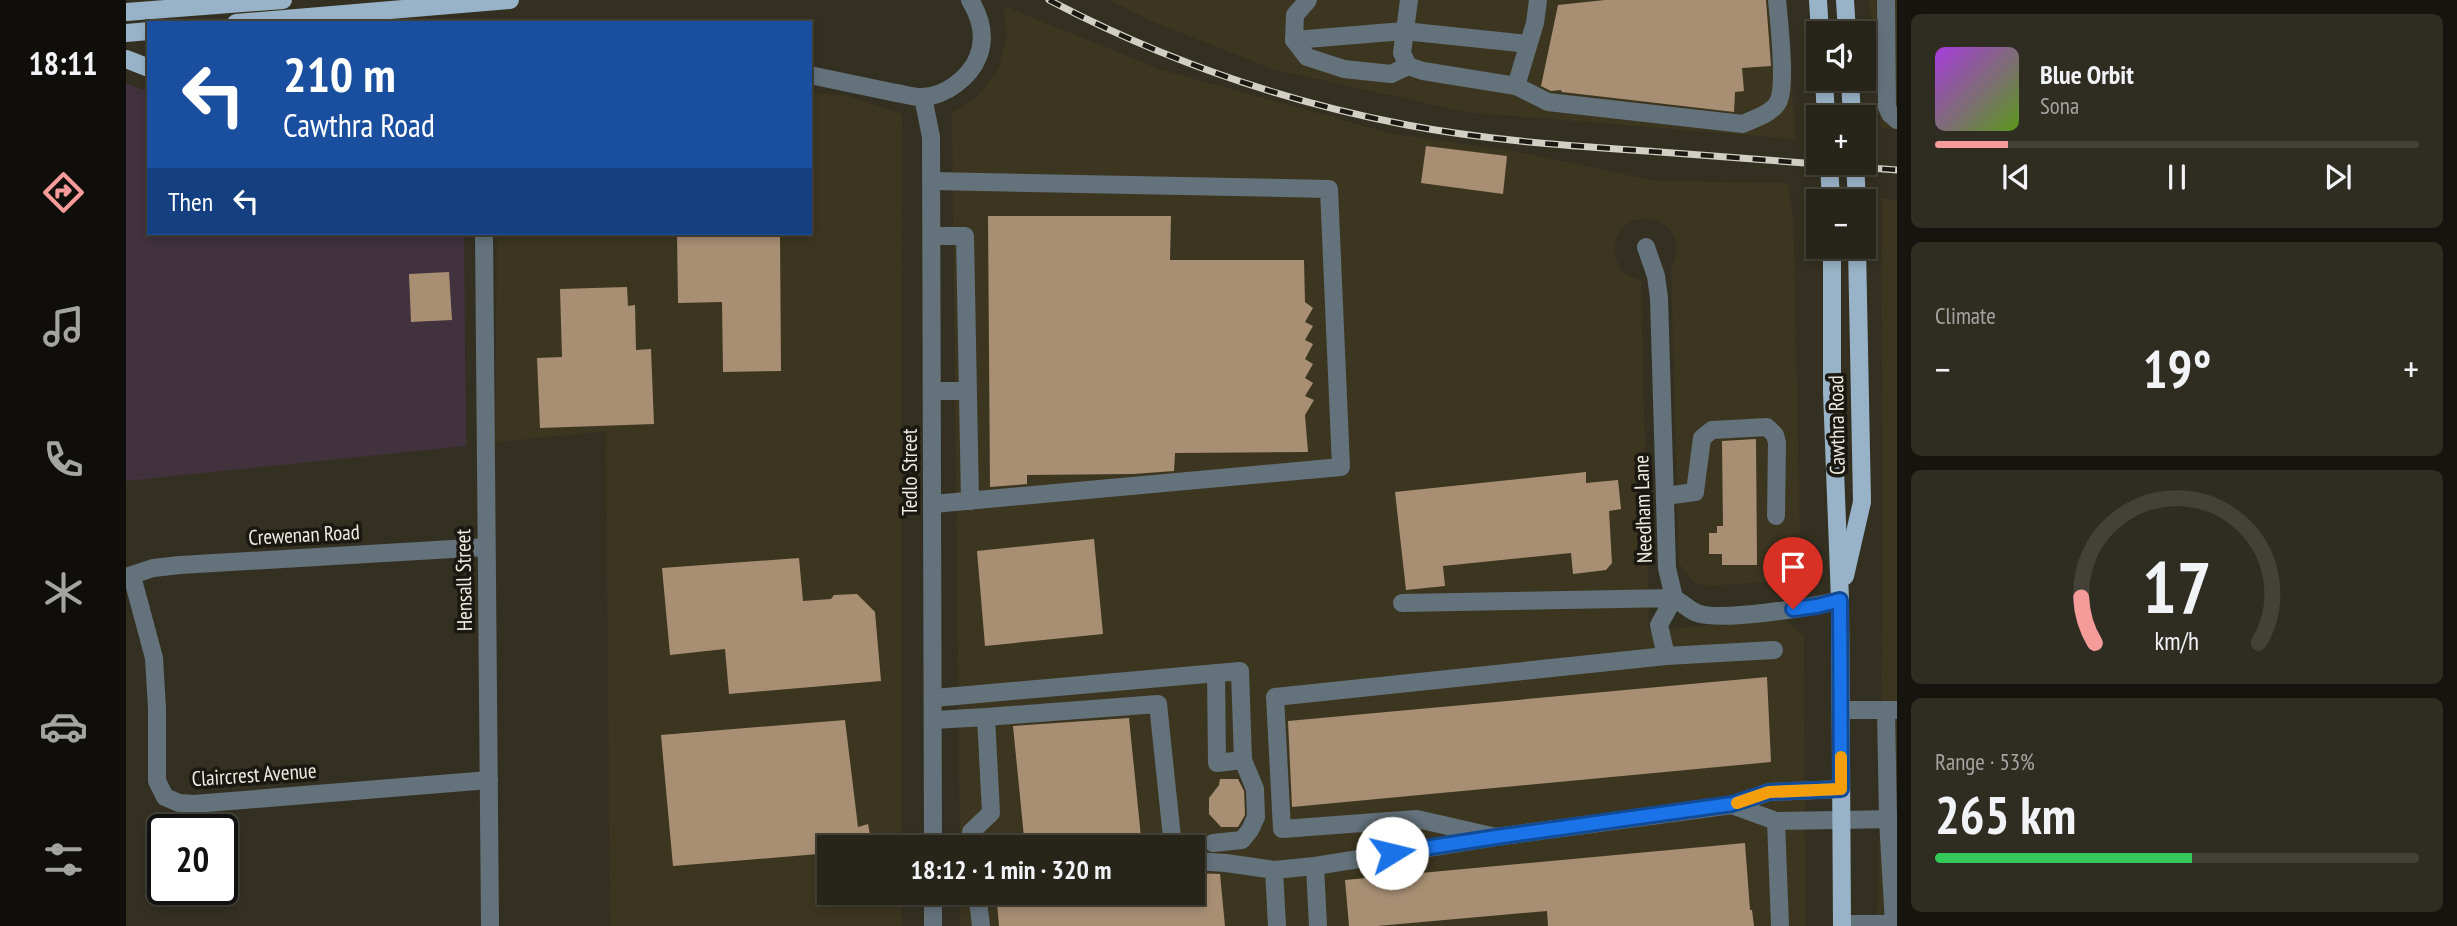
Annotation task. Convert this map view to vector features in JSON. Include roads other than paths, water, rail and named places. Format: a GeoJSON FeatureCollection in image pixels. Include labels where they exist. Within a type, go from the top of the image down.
{"type":"FeatureCollection","features":[{"type":"Feature","properties":{"kind":"main road"},"geometry":{"type":"LineString","coordinates":[[126,12],[165,5],[283,0]]}},
{"type":"Feature","properties":{"kind":"main road"},"geometry":{"type":"LineString","coordinates":[[260,21],[510,0]]}},
{"type":"Feature","properties":{"kind":"main road"},"geometry":{"type":"LineString","coordinates":[[1818,0],[1820,21]]}},
{"type":"Feature","properties":{"kind":"main road"},"geometry":{"type":"LineString","coordinates":[[1845,0],[1846,21]]}},
{"type":"Feature","properties":{"kind":"main road"},"geometry":{"type":"LineString","coordinates":[[126,33],[147,30]]}},
{"type":"Feature","properties":{"kind":"main road"},"geometry":{"type":"LineString","coordinates":[[126,59],[147,67]]}},
{"type":"Feature","properties":{"kind":"main road","name":"Cawthra Road"},"geometry":{"type":"LineString","coordinates":[[1832,259],[1835,497],[1840,600],[1842,925]]}},
{"type":"Feature","properties":{"kind":"main road","name":"Cawthra Road"},"geometry":{"type":"LineString","coordinates":[[1840,600],[1862,502],[1857,259]]}},
{"type":"Feature","properties":{"kind":"street"},"geometry":{"type":"LineString","coordinates":[[812,75],[923,97],[943,91],[958,83],[975,63],[981,47],[982,30],[976,9],[970,0]]}},
{"type":"Feature","properties":{"kind":"street"},"geometry":{"type":"LineString","coordinates":[[1308,0],[1295,15],[1294,40],[1307,57],[1344,69],[1391,74],[1408,66],[1423,71],[1516,86],[1548,102],[1743,124],[1767,113],[1779,100],[1782,67],[1777,0]]}},
{"type":"Feature","properties":{"kind":"street"},"geometry":{"type":"LineString","coordinates":[[1408,66],[1402,52],[1409,0]]}},
{"type":"Feature","properties":{"kind":"street"},"geometry":{"type":"LineString","coordinates":[[1516,86],[1538,0]]}},
{"type":"Feature","properties":{"kind":"street"},"geometry":{"type":"LineString","coordinates":[[1886,0],[1887,107],[1897,120]]}},
{"type":"Feature","properties":{"kind":"street"},"geometry":{"type":"LineString","coordinates":[[1294,40],[1404,31],[1528,44]]}},
{"type":"Feature","properties":{"kind":"street","name":"Tedlo Street"},"geometry":{"type":"LineString","coordinates":[[923,97],[931,137],[932,181],[933,835]]}},
{"type":"Feature","properties":{"kind":"street"},"geometry":{"type":"LineString","coordinates":[[932,181],[1329,189],[1341,467],[933,504]]}},
{"type":"Feature","properties":{"kind":"street","name":"Hensall Street"},"geometry":{"type":"LineString","coordinates":[[484,235],[490,926]]}},
{"type":"Feature","properties":{"kind":"street"},"geometry":{"type":"LineString","coordinates":[[932,236],[965,236],[970,501]]}},
{"type":"Feature","properties":{"kind":"street","name":"Needham Lane"},"geometry":{"type":"LineString","coordinates":[[1646,247],[1656,276],[1659,298],[1667,568],[1674,598]]}},
{"type":"Feature","properties":{"kind":"street"},"geometry":{"type":"LineString","coordinates":[[933,391],[967,391]]}},
{"type":"Feature","properties":{"kind":"street"},"geometry":{"type":"LineString","coordinates":[[1665,496],[1695,492],[1702,438],[1712,429],[1767,427],[1775,435],[1777,443],[1776,516]]}},
{"type":"Feature","properties":{"kind":"street","name":"Crewenan Road"},"geometry":{"type":"LineString","coordinates":[[129,576],[153,568],[180,565],[486,547]]}},
{"type":"Feature","properties":{"kind":"street","name":"Claircrest Avenue"},"geometry":{"type":"LineString","coordinates":[[129,576],[154,658],[157,781],[165,797],[179,803],[194,804],[489,780]]}},
{"type":"Feature","properties":{"kind":"street"},"geometry":{"type":"LineString","coordinates":[[1402,603],[1674,598],[1698,614],[1721,616],[1817,606],[1840,600]]}},
{"type":"Feature","properties":{"kind":"street"},"geometry":{"type":"LineString","coordinates":[[1666,656],[1659,625],[1674,598]]}},
{"type":"Feature","properties":{"kind":"street"},"geometry":{"type":"LineString","coordinates":[[1496,837],[1417,819],[1282,829],[1275,697],[1666,656],[1773,650]]}},
{"type":"Feature","properties":{"kind":"street"},"geometry":{"type":"LineString","coordinates":[[934,698],[1240,671],[1243,760],[1255,789],[1256,817],[1242,840],[1213,843]]}},
{"type":"Feature","properties":{"kind":"street"},"geometry":{"type":"LineString","coordinates":[[1216,673],[1217,763],[1243,760]]}},
{"type":"Feature","properties":{"kind":"street"},"geometry":{"type":"LineString","coordinates":[[934,720],[1158,704],[1171,835]]}},
{"type":"Feature","properties":{"kind":"street"},"geometry":{"type":"LineString","coordinates":[[1841,710],[1892,710],[1895,924],[1842,925]]}},
{"type":"Feature","properties":{"kind":"street"},"geometry":{"type":"LineString","coordinates":[[971,835],[971,832],[991,813],[986,717]]}},
{"type":"Feature","properties":{"kind":"street"},"geometry":{"type":"LineString","coordinates":[[1205,862],[1274,870],[1315,866],[1732,804],[1769,792],[1841,789]]}},
{"type":"Feature","properties":{"kind":"street"},"geometry":{"type":"LineString","coordinates":[[1732,804],[1776,821],[1892,819]]}},
{"type":"Feature","properties":{"kind":"street"},"geometry":{"type":"LineString","coordinates":[[1776,821],[1780,926]]}},
{"type":"Feature","properties":{"kind":"street"},"geometry":{"type":"LineString","coordinates":[[1315,866],[1318,926]]}},
{"type":"Feature","properties":{"kind":"street"},"geometry":{"type":"LineString","coordinates":[[1274,870],[1278,926]]}},
{"type":"Feature","properties":{"kind":"street"},"geometry":{"type":"LineString","coordinates":[[933,905],[933,926]]}},
{"type":"Feature","properties":{"kind":"street"},"geometry":{"type":"LineString","coordinates":[[979,905],[981,926]]}},
{"type":"Feature","properties":{"kind":"railway"},"geometry":{"type":"LineString","coordinates":[[1049,0],[1135,41],[1223,76],[1314,104],[1407,125],[1533,142],[1897,170]]}}]}
